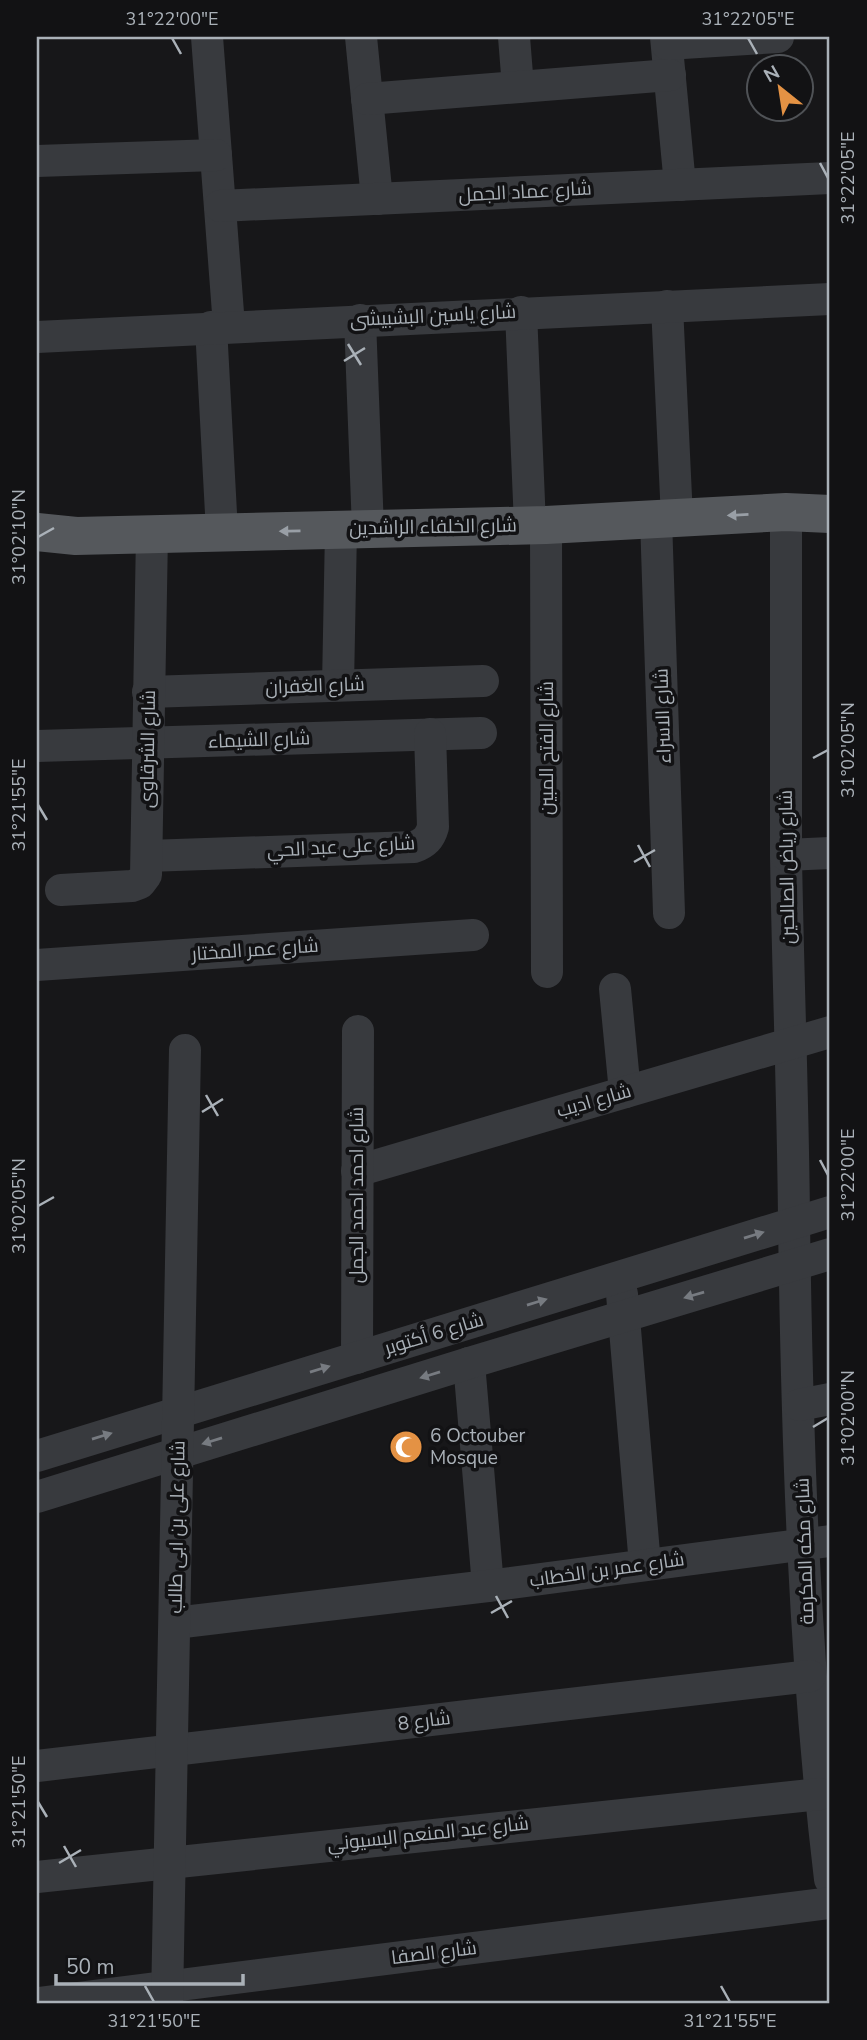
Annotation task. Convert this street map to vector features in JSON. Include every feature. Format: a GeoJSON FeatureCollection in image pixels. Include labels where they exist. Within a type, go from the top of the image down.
{"type":"FeatureCollection","features":[{"type":"Feature","properties":{"kind":"main road","name":"شارع الخلفاء الراشدين"},"geometry":{"type":"LineString","coordinates":[[37,531],[76,536],[222,533],[538,525],[786,512],[830,514]]}},
{"type":"Feature","properties":{"kind":"main road"},"geometry":{"type":"LineString","coordinates":[[37,558],[55,544],[76,536]]}},
{"type":"Feature","properties":{"kind":"street"},"geometry":{"type":"LineString","coordinates":[[207,37],[220,206],[222,533]]}},
{"type":"Feature","properties":{"kind":"street"},"geometry":{"type":"LineString","coordinates":[[361,37],[377,199]]}},
{"type":"Feature","properties":{"kind":"street"},"geometry":{"type":"LineString","coordinates":[[514,37],[518,87]]}},
{"type":"Feature","properties":{"kind":"street"},"geometry":{"type":"LineString","coordinates":[[680,185],[667,41],[778,37]]}},
{"type":"Feature","properties":{"kind":"street"},"geometry":{"type":"LineString","coordinates":[[367,99],[670,75]]}},
{"type":"Feature","properties":{"kind":"street"},"geometry":{"type":"LineString","coordinates":[[37,160],[216,155]]}},
{"type":"Feature","properties":{"kind":"street","name":"شارع عماد الجمل"},"geometry":{"type":"LineString","coordinates":[[220,206],[830,178]]}},
{"type":"Feature","properties":{"kind":"street","name":"شارع ياسين البشبيشى"},"geometry":{"type":"LineString","coordinates":[[37,337],[830,299]]}},
{"type":"Feature","properties":{"kind":"street","name":"شارع الاسراء"},"geometry":{"type":"LineString","coordinates":[[667,306],[669,913]]}},
{"type":"Feature","properties":{"kind":"street","name":"شارع الفتح المبين"},"geometry":{"type":"LineString","coordinates":[[521,312],[538,525],[547,972]]}},
{"type":"Feature","properties":{"kind":"street"},"geometry":{"type":"LineString","coordinates":[[338,685],[354,529],[360,320]]}},
{"type":"Feature","properties":{"kind":"street","name":"شارع رياض الصالحين"},"geometry":{"type":"LineString","coordinates":[[786,512],[786,855],[794,1222]]}},
{"type":"Feature","properties":{"kind":"street","name":"شارع الشرقاوى"},"geometry":{"type":"LineString","coordinates":[[61,890],[136,885],[146,875],[152,534]]}},
{"type":"Feature","properties":{"kind":"street","name":"شارع الغفران"},"geometry":{"type":"LineString","coordinates":[[148,692],[483,681]]}},
{"type":"Feature","properties":{"kind":"street","name":"شارع الشيماء"},"geometry":{"type":"LineString","coordinates":[[37,746],[481,733]]}},
{"type":"Feature","properties":{"kind":"street","name":"شارع على عبد الحي"},"geometry":{"type":"LineString","coordinates":[[147,856],[421,845],[431,834],[433,827],[430,734]]}},
{"type":"Feature","properties":{"kind":"street"},"geometry":{"type":"LineString","coordinates":[[786,855],[830,853]]}},
{"type":"Feature","properties":{"kind":"street","name":"شارع عمر المختار"},"geometry":{"type":"LineString","coordinates":[[37,965],[473,935]]}},
{"type":"Feature","properties":{"kind":"street"},"geometry":{"type":"LineString","coordinates":[[615,989],[625,1092]]}},
{"type":"Feature","properties":{"kind":"street","name":"شارع احمد احمد الجمل"},"geometry":{"type":"LineString","coordinates":[[357,1358],[358,1031]]}},
{"type":"Feature","properties":{"kind":"street","name":"شارع اديب"},"geometry":{"type":"LineString","coordinates":[[357,1171],[830,1032]]}},
{"type":"Feature","properties":{"kind":"street","name":"شارع على بن ابى طالب"},"geometry":{"type":"LineString","coordinates":[[167,1995],[185,1050]]}},
{"type":"Feature","properties":{"kind":"street","name":"شارع 6 أكتوبر"},"geometry":{"type":"LineString","coordinates":[[37,1455],[830,1212]]}},
{"type":"Feature","properties":{"kind":"street","name":"شارع مكه المكرمة"},"geometry":{"type":"LineString","coordinates":[[794,1222],[799,1405],[817,1542],[810,1676],[822,1716],[820,1794],[830,1879]]}},
{"type":"Feature","properties":{"kind":"street","name":"شارع 6 أكتوبر"},"geometry":{"type":"LineString","coordinates":[[37,1497],[830,1254]]}},
{"type":"Feature","properties":{"kind":"street"},"geometry":{"type":"LineString","coordinates":[[620,1276],[645,1565]]}},
{"type":"Feature","properties":{"kind":"street"},"geometry":{"type":"LineString","coordinates":[[468,1363],[488,1586]]}},
{"type":"Feature","properties":{"kind":"street"},"geometry":{"type":"LineString","coordinates":[[799,1405],[830,1399]]}},
{"type":"Feature","properties":{"kind":"street","name":"شارع عمر بن الخطاب"},"geometry":{"type":"LineString","coordinates":[[175,1623],[488,1586],[817,1542]]}},
{"type":"Feature","properties":{"kind":"street","name":"شارع 8"},"geometry":{"type":"LineString","coordinates":[[37,1766],[810,1676]]}},
{"type":"Feature","properties":{"kind":"street","name":"شارع عبد المنعم البسيوني"},"geometry":{"type":"LineString","coordinates":[[37,1877],[820,1794]]}},
{"type":"Feature","properties":{"kind":"street","name":"شارع الصفا"},"geometry":{"type":"LineString","coordinates":[[38,2003],[167,1995],[830,1903]]}},
{"type":"Feature","properties":{"kind":"place","name":"6 Octouber Mosque"},"geometry":{"type":"Point","coordinates":[406,1447]}}]}
